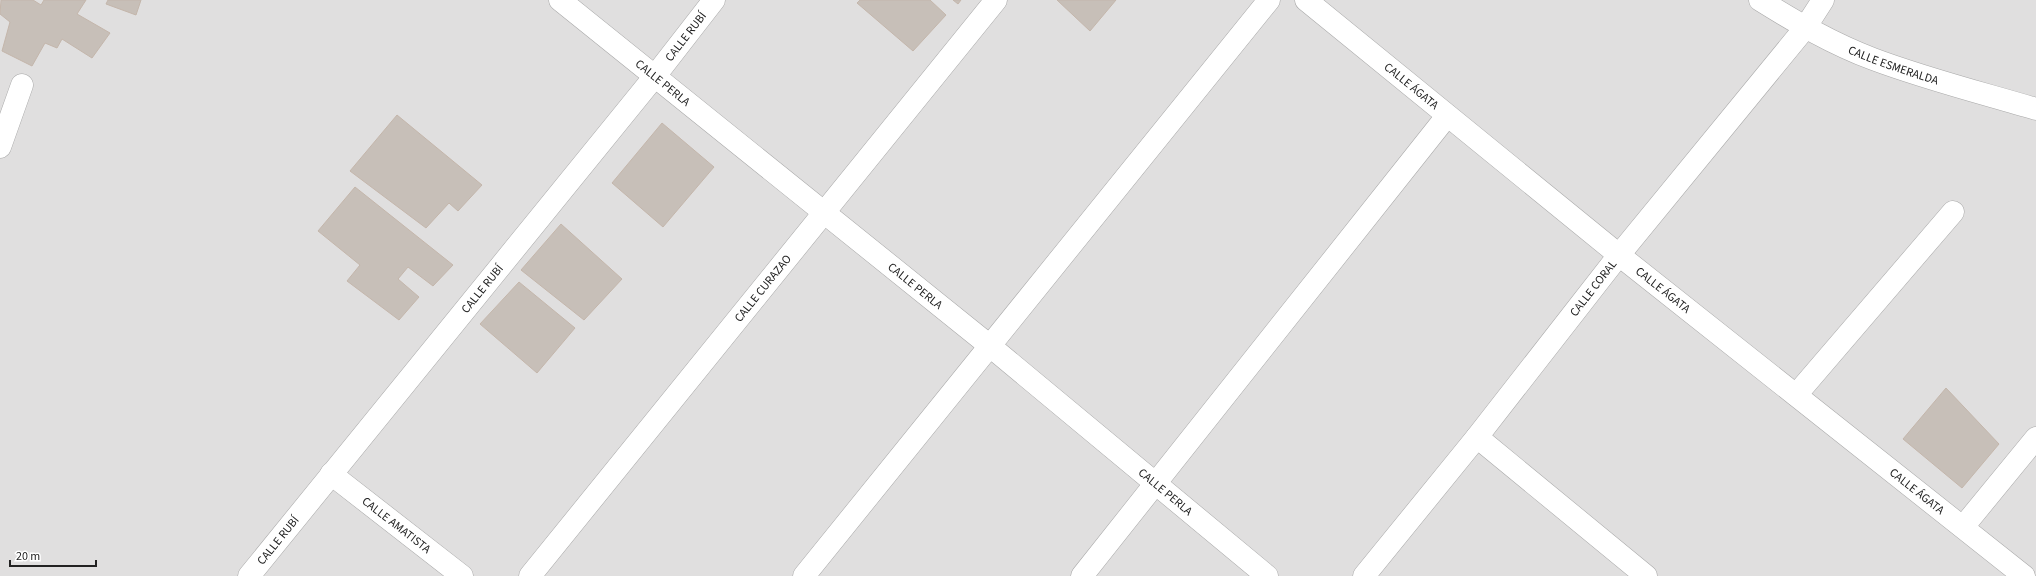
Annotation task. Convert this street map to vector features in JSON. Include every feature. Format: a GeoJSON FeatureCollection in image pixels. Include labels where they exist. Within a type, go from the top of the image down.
{"type":"FeatureCollection","features":[{"type":"Feature","properties":{"kind":"street","name":"CALLE PERLA"},"geometry":{"type":"LineString","coordinates":[[560,0],[990,346],[1155,485],[1267,576]]}},
{"type":"Feature","properties":{"kind":"street","name":"CALLE RUBÍ"},"geometry":{"type":"LineString","coordinates":[[249,576],[655,76],[714,0]]}},
{"type":"Feature","properties":{"kind":"street","name":"CALLE CURAZAO"},"geometry":{"type":"LineString","coordinates":[[530,576],[996,0]]}},
{"type":"Feature","properties":{"kind":"street"},"geometry":{"type":"LineString","coordinates":[[804,576],[1269,0]]}},
{"type":"Feature","properties":{"kind":"street","name":"CALLE ÁGATA"},"geometry":{"type":"LineString","coordinates":[[1306,0],[1619,255],[2024,576]]}},
{"type":"Feature","properties":{"kind":"street","name":"CALLE ESMERALDA"},"geometry":{"type":"LineString","coordinates":[[1760,0],[1805,28],[1873,59],[1940,81],[2036,108]]}},
{"type":"Feature","properties":{"kind":"street","name":"CALLE CORAL"},"geometry":{"type":"LineString","coordinates":[[1364,576],[1477,437],[1619,255],[1805,28],[1822,0]]}},
{"type":"Feature","properties":{"kind":"street"},"geometry":{"type":"LineString","coordinates":[[0,147],[22,85]]}},
{"type":"Feature","properties":{"kind":"street"},"geometry":{"type":"LineString","coordinates":[[1082,576],[1447,116]]}},
{"type":"Feature","properties":{"kind":"street"},"geometry":{"type":"LineString","coordinates":[[1796,395],[1953,212]]}},
{"type":"Feature","properties":{"kind":"street"},"geometry":{"type":"LineString","coordinates":[[1477,437],[1646,576]]}},
{"type":"Feature","properties":{"kind":"street"},"geometry":{"type":"LineString","coordinates":[[1963,527],[2036,438]]}},
{"type":"Feature","properties":{"kind":"street","name":"CALLE AMATISTA"},"geometry":{"type":"LineString","coordinates":[[331,474],[462,576]]}},
{"type":"Feature","properties":{"kind":"street"},"geometry":{"type":"LineString","coordinates":[[2028,576],[2036,572]]}},
{"type":"Feature","properties":{"kind":"shaded area"},"geometry":{"type":"Polygon","coordinates":[[[0,0],[2036,0],[2036,576],[0,576],[0,0]]]}},
{"type":"Feature","properties":{"kind":"building"},"geometry":{"type":"Polygon","coordinates":[[[1,0],[33,0],[41,5],[44,0],[86,0],[77,14],[110,33],[92,58],[62,39],[57,48],[45,43],[32,66],[2,51],[10,22],[0,14],[1,0]]]}},
{"type":"Feature","properties":{"kind":"building"},"geometry":{"type":"Polygon","coordinates":[[[108,0],[141,0],[136,15],[106,4],[108,0]]]}},
{"type":"Feature","properties":{"kind":"building"},"geometry":{"type":"Polygon","coordinates":[[[860,0],[930,0],[946,15],[913,51],[857,3],[860,0]]]}},
{"type":"Feature","properties":{"kind":"building"},"geometry":{"type":"Polygon","coordinates":[[[953,0],[961,0],[958,4],[953,0]]]}},
{"type":"Feature","properties":{"kind":"building"},"geometry":{"type":"Polygon","coordinates":[[[1057,0],[1116,0],[1090,31],[1057,0]]]}},
{"type":"Feature","properties":{"kind":"building"},"geometry":{"type":"Polygon","coordinates":[[[397,115],[482,185],[458,211],[449,203],[426,228],[350,171],[397,115]]]}},
{"type":"Feature","properties":{"kind":"building"},"geometry":{"type":"Polygon","coordinates":[[[662,123],[714,167],[663,227],[612,183],[662,123]]]}},
{"type":"Feature","properties":{"kind":"building"},"geometry":{"type":"Polygon","coordinates":[[[355,187],[453,265],[433,286],[408,267],[398,279],[419,297],[399,320],[347,281],[360,265],[318,231],[355,187]]]}},
{"type":"Feature","properties":{"kind":"building"},"geometry":{"type":"Polygon","coordinates":[[[561,224],[622,279],[584,320],[521,270],[561,224]]]}},
{"type":"Feature","properties":{"kind":"building"},"geometry":{"type":"Polygon","coordinates":[[[519,282],[575,328],[537,373],[480,324],[519,282]]]}},
{"type":"Feature","properties":{"kind":"building"},"geometry":{"type":"Polygon","coordinates":[[[1946,388],[1999,444],[1962,488],[1903,439],[1946,388]]]}}]}
